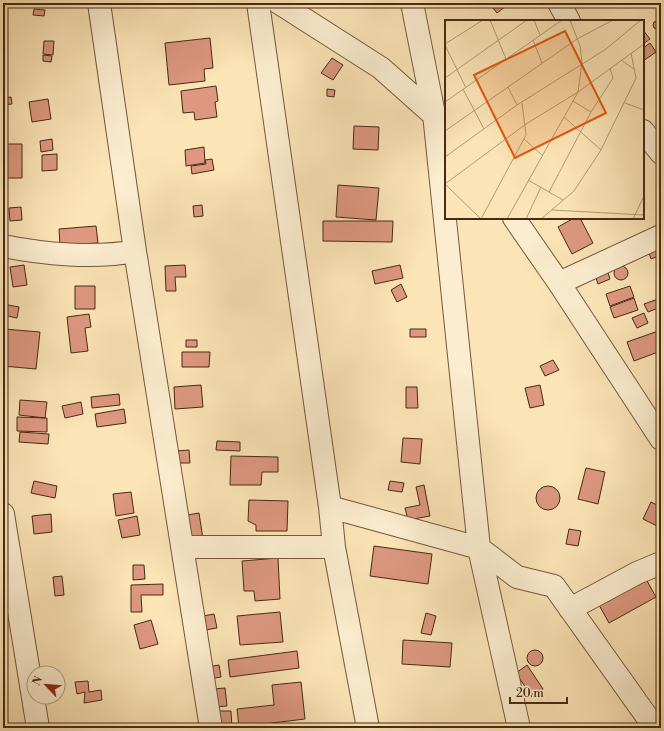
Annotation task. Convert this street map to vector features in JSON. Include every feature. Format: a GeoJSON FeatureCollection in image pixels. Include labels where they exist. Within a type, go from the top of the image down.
{"type":"FeatureCollection","features":[{"type":"Feature","properties":{"kind":"street"},"geometry":{"type":"LineString","coordinates":[[99,3],[135,251],[211,728]]}},
{"type":"Feature","properties":{"kind":"street"},"geometry":{"type":"LineString","coordinates":[[258,3],[330,507],[334,547],[368,728]]}},
{"type":"Feature","properties":{"kind":"street"},"geometry":{"type":"LineString","coordinates":[[279,3],[381,68],[440,121]]}},
{"type":"Feature","properties":{"kind":"street"},"geometry":{"type":"LineString","coordinates":[[412,3],[440,121],[445,176]]}},
{"type":"Feature","properties":{"kind":"street"},"geometry":{"type":"LineString","coordinates":[[559,3],[568,20]]}},
{"type":"Feature","properties":{"kind":"street"},"geometry":{"type":"LineString","coordinates":[[644,132],[661,153]]}},
{"type":"Feature","properties":{"kind":"street"},"geometry":{"type":"LineString","coordinates":[[449,219],[479,548],[519,728]]}},
{"type":"Feature","properties":{"kind":"street"},"geometry":{"type":"LineString","coordinates":[[515,219],[559,283],[661,439]]}},
{"type":"Feature","properties":{"kind":"street"},"geometry":{"type":"LineString","coordinates":[[559,283],[661,236]]}},
{"type":"Feature","properties":{"kind":"street"},"geometry":{"type":"LineString","coordinates":[[3,246],[87,255],[120,254],[135,251]]}},
{"type":"Feature","properties":{"kind":"street"},"geometry":{"type":"LineString","coordinates":[[330,507],[479,548],[517,578],[554,586],[655,728]]}},
{"type":"Feature","properties":{"kind":"street"},"geometry":{"type":"LineString","coordinates":[[3,514],[38,728]]}},
{"type":"Feature","properties":{"kind":"street"},"geometry":{"type":"LineString","coordinates":[[183,547],[334,547]]}},
{"type":"Feature","properties":{"kind":"street"},"geometry":{"type":"LineString","coordinates":[[570,609],[637,573],[661,563]]}},
{"type":"Feature","properties":{"kind":"building"},"geometry":{"type":"Polygon","coordinates":[[[489,3],[504,3],[506,6],[497,13],[489,3]]]}},
{"type":"Feature","properties":{"kind":"building"},"geometry":{"type":"Polygon","coordinates":[[[34,9],[45,10],[44,16],[33,15],[34,9]]]}},
{"type":"Feature","properties":{"kind":"building"},"geometry":{"type":"Polygon","coordinates":[[[655,21],[659,21],[661,25],[659,29],[655,29],[653,27],[653,23],[655,21]]]}},
{"type":"Feature","properties":{"kind":"building"},"geometry":{"type":"Polygon","coordinates":[[[644,31],[650,39],[644,43],[644,31]]]}},
{"type":"Feature","properties":{"kind":"building"},"geometry":{"type":"Polygon","coordinates":[[[210,38],[213,68],[204,69],[205,81],[169,85],[165,43],[210,38]]]}},
{"type":"Feature","properties":{"kind":"building"},"geometry":{"type":"Polygon","coordinates":[[[44,41],[54,41],[53,55],[43,54],[44,41]]]}},
{"type":"Feature","properties":{"kind":"building"},"geometry":{"type":"Polygon","coordinates":[[[650,43],[656,52],[644,60],[644,47],[650,43]]]}},
{"type":"Feature","properties":{"kind":"building"},"geometry":{"type":"Polygon","coordinates":[[[43,55],[52,56],[51,62],[43,61],[43,55]]]}},
{"type":"Feature","properties":{"kind":"building"},"geometry":{"type":"Polygon","coordinates":[[[332,58],[343,65],[333,80],[321,73],[332,58]]]}},
{"type":"Feature","properties":{"kind":"building"},"geometry":{"type":"Polygon","coordinates":[[[216,86],[218,101],[215,102],[217,117],[195,120],[194,112],[183,113],[181,91],[216,86]]]}},
{"type":"Feature","properties":{"kind":"building"},"geometry":{"type":"Polygon","coordinates":[[[327,89],[335,90],[334,97],[327,96],[327,89]]]}},
{"type":"Feature","properties":{"kind":"building"},"geometry":{"type":"Polygon","coordinates":[[[11,97],[12,104],[3,105],[3,98],[11,97]]]}},
{"type":"Feature","properties":{"kind":"building"},"geometry":{"type":"Polygon","coordinates":[[[48,99],[51,119],[32,122],[29,102],[48,99]]]}},
{"type":"Feature","properties":{"kind":"building"},"geometry":{"type":"Polygon","coordinates":[[[354,126],[379,127],[378,150],[353,149],[354,126]]]}},
{"type":"Feature","properties":{"kind":"building"},"geometry":{"type":"Polygon","coordinates":[[[52,139],[53,150],[41,152],[40,141],[52,139]]]}},
{"type":"Feature","properties":{"kind":"building"},"geometry":{"type":"Polygon","coordinates":[[[3,144],[22,144],[22,178],[3,178],[3,144]]]}},
{"type":"Feature","properties":{"kind":"building"},"geometry":{"type":"Polygon","coordinates":[[[204,147],[205,163],[186,166],[185,150],[204,147]]]}},
{"type":"Feature","properties":{"kind":"building"},"geometry":{"type":"Polygon","coordinates":[[[57,154],[57,170],[42,171],[42,155],[57,154]]]}},
{"type":"Feature","properties":{"kind":"building"},"geometry":{"type":"Polygon","coordinates":[[[212,159],[214,170],[192,174],[191,166],[206,164],[205,160],[212,159]]]}},
{"type":"Feature","properties":{"kind":"building"},"geometry":{"type":"Polygon","coordinates":[[[338,185],[379,188],[376,220],[336,217],[338,185]]]}},
{"type":"Feature","properties":{"kind":"building"},"geometry":{"type":"Polygon","coordinates":[[[202,205],[203,216],[194,217],[193,206],[202,205]]]}},
{"type":"Feature","properties":{"kind":"building"},"geometry":{"type":"Polygon","coordinates":[[[21,207],[22,220],[10,221],[9,208],[21,207]]]}},
{"type":"Feature","properties":{"kind":"building"},"geometry":{"type":"Polygon","coordinates":[[[572,219],[581,219],[593,243],[572,254],[558,227],[572,219]]]}},
{"type":"Feature","properties":{"kind":"building"},"geometry":{"type":"Polygon","coordinates":[[[323,221],[393,221],[392,242],[323,241],[323,221]]]}},
{"type":"Feature","properties":{"kind":"building"},"geometry":{"type":"Polygon","coordinates":[[[96,226],[98,243],[60,245],[59,229],[96,226]]]}},
{"type":"Feature","properties":{"kind":"building"},"geometry":{"type":"Polygon","coordinates":[[[661,244],[661,255],[651,259],[648,250],[661,244]]]}},
{"type":"Feature","properties":{"kind":"building"},"geometry":{"type":"Polygon","coordinates":[[[24,265],[27,285],[13,287],[10,267],[24,265]]]}},
{"type":"Feature","properties":{"kind":"building"},"geometry":{"type":"Polygon","coordinates":[[[185,265],[186,277],[175,277],[176,291],[166,291],[165,266],[185,265]]]}},
{"type":"Feature","properties":{"kind":"building"},"geometry":{"type":"Polygon","coordinates":[[[400,265],[403,278],[375,284],[372,271],[400,265]]]}},
{"type":"Feature","properties":{"kind":"building"},"geometry":{"type":"Polygon","coordinates":[[[621,266],[626,268],[628,273],[626,278],[621,280],[616,278],[614,273],[616,268],[621,266]]]}},
{"type":"Feature","properties":{"kind":"building"},"geometry":{"type":"Polygon","coordinates":[[[607,270],[610,279],[598,284],[595,275],[607,270]]]}},
{"type":"Feature","properties":{"kind":"building"},"geometry":{"type":"Polygon","coordinates":[[[401,284],[407,297],[397,302],[391,290],[401,284]]]}},
{"type":"Feature","properties":{"kind":"building"},"geometry":{"type":"Polygon","coordinates":[[[75,286],[95,286],[95,309],[75,309],[75,286]]]}},
{"type":"Feature","properties":{"kind":"building"},"geometry":{"type":"Polygon","coordinates":[[[630,286],[634,297],[610,306],[606,294],[630,286]]]}},
{"type":"Feature","properties":{"kind":"building"},"geometry":{"type":"Polygon","coordinates":[[[634,298],[638,310],[614,318],[610,307],[634,298]]]}},
{"type":"Feature","properties":{"kind":"building"},"geometry":{"type":"Polygon","coordinates":[[[661,298],[661,307],[648,312],[644,304],[661,298]]]}},
{"type":"Feature","properties":{"kind":"building"},"geometry":{"type":"Polygon","coordinates":[[[3,304],[19,307],[17,318],[3,315],[3,304]]]}},
{"type":"Feature","properties":{"kind":"building"},"geometry":{"type":"Polygon","coordinates":[[[644,313],[648,323],[637,328],[632,318],[644,313]]]}},
{"type":"Feature","properties":{"kind":"building"},"geometry":{"type":"Polygon","coordinates":[[[89,314],[91,327],[85,328],[88,351],[71,353],[67,317],[89,314]]]}},
{"type":"Feature","properties":{"kind":"building"},"geometry":{"type":"Polygon","coordinates":[[[4,329],[40,332],[36,369],[3,366],[4,329]]]}},
{"type":"Feature","properties":{"kind":"building"},"geometry":{"type":"Polygon","coordinates":[[[410,329],[426,329],[426,337],[410,337],[410,329]]]}},
{"type":"Feature","properties":{"kind":"building"},"geometry":{"type":"Polygon","coordinates":[[[661,330],[661,351],[634,361],[627,342],[661,330]]]}},
{"type":"Feature","properties":{"kind":"building"},"geometry":{"type":"Polygon","coordinates":[[[186,340],[197,340],[197,347],[186,347],[186,340]]]}},
{"type":"Feature","properties":{"kind":"building"},"geometry":{"type":"Polygon","coordinates":[[[182,352],[210,352],[209,367],[182,367],[182,352]]]}},
{"type":"Feature","properties":{"kind":"building"},"geometry":{"type":"Polygon","coordinates":[[[553,360],[559,370],[545,376],[540,366],[553,360]]]}},
{"type":"Feature","properties":{"kind":"building"},"geometry":{"type":"Polygon","coordinates":[[[201,385],[203,407],[175,409],[174,387],[201,385]]]}},
{"type":"Feature","properties":{"kind":"building"},"geometry":{"type":"Polygon","coordinates":[[[540,385],[544,405],[530,408],[525,388],[540,385]]]}},
{"type":"Feature","properties":{"kind":"building"},"geometry":{"type":"Polygon","coordinates":[[[406,387],[417,387],[418,408],[406,408],[406,387]]]}},
{"type":"Feature","properties":{"kind":"building"},"geometry":{"type":"Polygon","coordinates":[[[119,394],[120,405],[92,408],[91,397],[119,394]]]}},
{"type":"Feature","properties":{"kind":"building"},"geometry":{"type":"Polygon","coordinates":[[[20,400],[47,402],[45,418],[19,415],[20,400]]]}},
{"type":"Feature","properties":{"kind":"building"},"geometry":{"type":"Polygon","coordinates":[[[81,402],[83,414],[65,418],[62,406],[81,402]]]}},
{"type":"Feature","properties":{"kind":"building"},"geometry":{"type":"Polygon","coordinates":[[[124,409],[126,423],[97,427],[95,414],[124,409]]]}},
{"type":"Feature","properties":{"kind":"building"},"geometry":{"type":"Polygon","coordinates":[[[17,417],[47,418],[47,432],[17,431],[17,417]]]}},
{"type":"Feature","properties":{"kind":"building"},"geometry":{"type":"Polygon","coordinates":[[[20,432],[49,434],[48,444],[19,442],[20,432]]]}},
{"type":"Feature","properties":{"kind":"building"},"geometry":{"type":"Polygon","coordinates":[[[403,438],[422,439],[420,464],[401,462],[403,438]]]}},
{"type":"Feature","properties":{"kind":"building"},"geometry":{"type":"Polygon","coordinates":[[[217,441],[240,442],[240,451],[216,450],[217,441]]]}},
{"type":"Feature","properties":{"kind":"building"},"geometry":{"type":"Polygon","coordinates":[[[189,450],[190,463],[177,463],[176,451],[189,450]]]}},
{"type":"Feature","properties":{"kind":"building"},"geometry":{"type":"Polygon","coordinates":[[[231,456],[278,457],[278,472],[262,472],[261,485],[230,485],[231,456]]]}},
{"type":"Feature","properties":{"kind":"building"},"geometry":{"type":"Polygon","coordinates":[[[586,468],[605,472],[598,504],[578,499],[586,468]]]}},
{"type":"Feature","properties":{"kind":"building"},"geometry":{"type":"Polygon","coordinates":[[[34,481],[57,486],[55,498],[31,493],[34,481]]]}},
{"type":"Feature","properties":{"kind":"building"},"geometry":{"type":"Polygon","coordinates":[[[390,481],[404,483],[402,492],[388,490],[390,481]]]}},
{"type":"Feature","properties":{"kind":"building"},"geometry":{"type":"Polygon","coordinates":[[[424,485],[430,516],[408,520],[405,508],[420,505],[416,487],[424,485]]]}},
{"type":"Feature","properties":{"kind":"building"},"geometry":{"type":"Polygon","coordinates":[[[548,486],[553,487],[559,493],[559,503],[553,509],[548,510],[543,509],[537,503],[536,498],[537,493],[543,487],[548,486]]]}},
{"type":"Feature","properties":{"kind":"building"},"geometry":{"type":"Polygon","coordinates":[[[131,492],[134,513],[116,516],[113,494],[131,492]]]}},
{"type":"Feature","properties":{"kind":"building"},"geometry":{"type":"Polygon","coordinates":[[[249,500],[288,501],[287,531],[256,531],[256,525],[248,521],[249,500]]]}},
{"type":"Feature","properties":{"kind":"building"},"geometry":{"type":"Polygon","coordinates":[[[651,502],[661,507],[661,528],[643,519],[651,502]]]}},
{"type":"Feature","properties":{"kind":"building"},"geometry":{"type":"Polygon","coordinates":[[[199,513],[203,539],[191,541],[187,515],[199,513]]]}},
{"type":"Feature","properties":{"kind":"building"},"geometry":{"type":"Polygon","coordinates":[[[51,514],[52,532],[34,534],[32,516],[51,514]]]}},
{"type":"Feature","properties":{"kind":"building"},"geometry":{"type":"Polygon","coordinates":[[[137,516],[140,535],[122,538],[118,520],[137,516]]]}},
{"type":"Feature","properties":{"kind":"building"},"geometry":{"type":"Polygon","coordinates":[[[569,529],[581,531],[578,546],[566,544],[569,529]]]}},
{"type":"Feature","properties":{"kind":"building"},"geometry":{"type":"Polygon","coordinates":[[[374,546],[432,554],[428,584],[370,576],[374,546]]]}},
{"type":"Feature","properties":{"kind":"building"},"geometry":{"type":"Polygon","coordinates":[[[278,558],[280,599],[255,601],[254,591],[244,591],[242,561],[278,558]]]}},
{"type":"Feature","properties":{"kind":"building"},"geometry":{"type":"Polygon","coordinates":[[[133,565],[144,565],[145,579],[133,580],[133,565]]]}},
{"type":"Feature","properties":{"kind":"building"},"geometry":{"type":"Polygon","coordinates":[[[62,576],[64,595],[55,596],[53,577],[62,576]]]}},
{"type":"Feature","properties":{"kind":"building"},"geometry":{"type":"Polygon","coordinates":[[[646,579],[656,597],[609,623],[599,605],[646,579]]]}},
{"type":"Feature","properties":{"kind":"building"},"geometry":{"type":"Polygon","coordinates":[[[163,584],[163,595],[141,595],[142,612],[131,612],[131,585],[163,584]]]}},
{"type":"Feature","properties":{"kind":"building"},"geometry":{"type":"Polygon","coordinates":[[[280,612],[283,642],[240,645],[237,616],[280,612]]]}},
{"type":"Feature","properties":{"kind":"building"},"geometry":{"type":"Polygon","coordinates":[[[426,613],[436,616],[431,635],[421,633],[426,613]]]}},
{"type":"Feature","properties":{"kind":"building"},"geometry":{"type":"Polygon","coordinates":[[[214,614],[217,628],[205,630],[203,616],[214,614]]]}},
{"type":"Feature","properties":{"kind":"building"},"geometry":{"type":"Polygon","coordinates":[[[151,620],[158,644],[140,649],[134,625],[151,620]]]}},
{"type":"Feature","properties":{"kind":"building"},"geometry":{"type":"Polygon","coordinates":[[[403,640],[452,643],[450,667],[402,664],[403,640]]]}},
{"type":"Feature","properties":{"kind":"building"},"geometry":{"type":"Polygon","coordinates":[[[535,650],[541,652],[543,658],[541,664],[535,666],[529,664],[527,658],[529,652],[535,650]]]}},
{"type":"Feature","properties":{"kind":"building"},"geometry":{"type":"Polygon","coordinates":[[[297,651],[299,668],[230,677],[228,660],[297,651]]]}},
{"type":"Feature","properties":{"kind":"building"},"geometry":{"type":"Polygon","coordinates":[[[219,665],[221,677],[209,679],[207,667],[219,665]]]}},
{"type":"Feature","properties":{"kind":"building"},"geometry":{"type":"Polygon","coordinates":[[[527,665],[543,689],[532,697],[516,673],[527,665]]]}},
{"type":"Feature","properties":{"kind":"building"},"geometry":{"type":"Polygon","coordinates":[[[88,681],[89,692],[101,690],[102,700],[84,703],[85,692],[77,694],[75,682],[88,681]]]}},
{"type":"Feature","properties":{"kind":"building"},"geometry":{"type":"Polygon","coordinates":[[[301,682],[305,719],[239,727],[237,709],[274,705],[272,685],[301,682]]]}},
{"type":"Feature","properties":{"kind":"building"},"geometry":{"type":"Polygon","coordinates":[[[225,688],[227,706],[214,707],[213,689],[225,688]]]}},
{"type":"Feature","properties":{"kind":"building"},"geometry":{"type":"Polygon","coordinates":[[[217,711],[231,711],[232,728],[218,728],[217,711]]]}}]}
